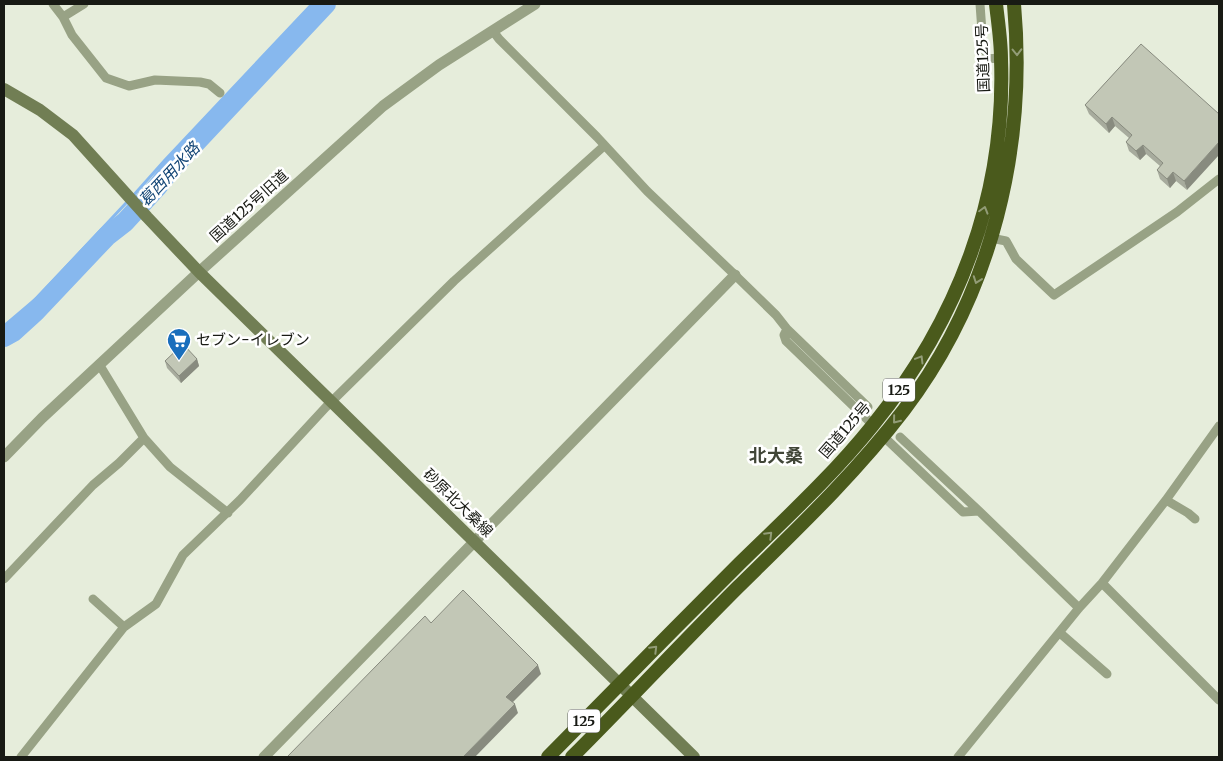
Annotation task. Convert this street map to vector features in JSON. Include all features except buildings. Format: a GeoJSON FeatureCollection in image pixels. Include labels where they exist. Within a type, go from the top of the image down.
{"type":"FeatureCollection","features":[{"type":"Feature","properties":{"kind":"highway","name":"国道125号"},"geometry":{"type":"LineString","coordinates":[[548,757],[810,494],[873,425],[916,367],[940,325],[958,287],[974,246],[986,202],[1000,118],[1001,58],[996,4]]}},
{"type":"Feature","properties":{"kind":"highway","name":"125"},"geometry":{"type":"LineString","coordinates":[[572,757],[789,537],[883,436],[905,408],[953,332],[972,292],[991,238],[1004,192],[1011,153],[1018,78],[1014,4]]}},
{"type":"Feature","properties":{"kind":"main road","name":"砂原北大桑線"},"geometry":{"type":"LineString","coordinates":[[4,89],[40,110],[73,135],[199,272],[694,757]]}},
{"type":"Feature","properties":{"kind":"street"},"geometry":{"type":"LineString","coordinates":[[53,4],[63,17],[72,35],[106,78],[129,86],[155,80],[200,82],[209,84],[220,93]]}},
{"type":"Feature","properties":{"kind":"street"},"geometry":{"type":"LineString","coordinates":[[63,17],[84,4]]}},
{"type":"Feature","properties":{"kind":"street","name":"国道125号旧道"},"geometry":{"type":"LineString","coordinates":[[4,457],[99,364],[383,106],[439,65],[535,4]]}},
{"type":"Feature","properties":{"kind":"street"},"geometry":{"type":"LineString","coordinates":[[980,4],[984,59],[1001,58]]}},
{"type":"Feature","properties":{"kind":"street"},"geometry":{"type":"LineString","coordinates":[[493,30],[499,39],[597,137],[647,192],[735,275],[868,407]]}},
{"type":"Feature","properties":{"kind":"street"},"geometry":{"type":"LineString","coordinates":[[22,757],[124,627],[156,604],[183,555],[228,513],[331,402],[454,280],[604,146]]}},
{"type":"Feature","properties":{"kind":"street"},"geometry":{"type":"LineString","coordinates":[[991,238],[1006,241],[1016,259],[1054,295],[1177,212],[1219,179]]}},
{"type":"Feature","properties":{"kind":"street"},"geometry":{"type":"LineString","coordinates":[[264,757],[735,275]]}},
{"type":"Feature","properties":{"kind":"street"},"geometry":{"type":"LineString","coordinates":[[787,328],[784,335],[786,342],[873,425]]}},
{"type":"Feature","properties":{"kind":"street"},"geometry":{"type":"LineString","coordinates":[[99,364],[144,438],[170,468],[228,513]]}},
{"type":"Feature","properties":{"kind":"street"},"geometry":{"type":"LineString","coordinates":[[958,757],[1079,608],[1102,583],[1166,500],[1219,426]]}},
{"type":"Feature","properties":{"kind":"street"},"geometry":{"type":"LineString","coordinates":[[883,436],[963,512],[979,511]]}},
{"type":"Feature","properties":{"kind":"street"},"geometry":{"type":"LineString","coordinates":[[4,579],[93,485],[144,438]]}},
{"type":"Feature","properties":{"kind":"street"},"geometry":{"type":"LineString","coordinates":[[900,438],[1079,608]]}},
{"type":"Feature","properties":{"kind":"street"},"geometry":{"type":"LineString","coordinates":[[1166,500],[1195,519]]}},
{"type":"Feature","properties":{"kind":"street"},"geometry":{"type":"LineString","coordinates":[[1102,583],[1219,700]]}},
{"type":"Feature","properties":{"kind":"street"},"geometry":{"type":"LineString","coordinates":[[93,599],[124,627]]}},
{"type":"Feature","properties":{"kind":"street"},"geometry":{"type":"LineString","coordinates":[[1060,632],[1107,674]]}},
{"type":"Feature","properties":{"kind":"waterway"},"geometry":{"type":"LineString","coordinates":[[132,197],[312,4]]}},
{"type":"Feature","properties":{"kind":"waterway","name":"葛西用水路"},"geometry":{"type":"LineString","coordinates":[[4,337],[13,332],[35,312],[107,236],[125,222],[171,169],[326,4]]}},
{"type":"Feature","properties":{"kind":"waterway"},"geometry":{"type":"LineString","coordinates":[[4,326],[37,298],[127,202]]}},
{"type":"Feature","properties":{"kind":"place","name":"セブン-イレブン"},"geometry":{"type":"Point","coordinates":[179,361]}},
{"type":"Feature","properties":{"kind":"district","name":"北大桑"},"geometry":{"type":"Point","coordinates":[776,456]}}]}
